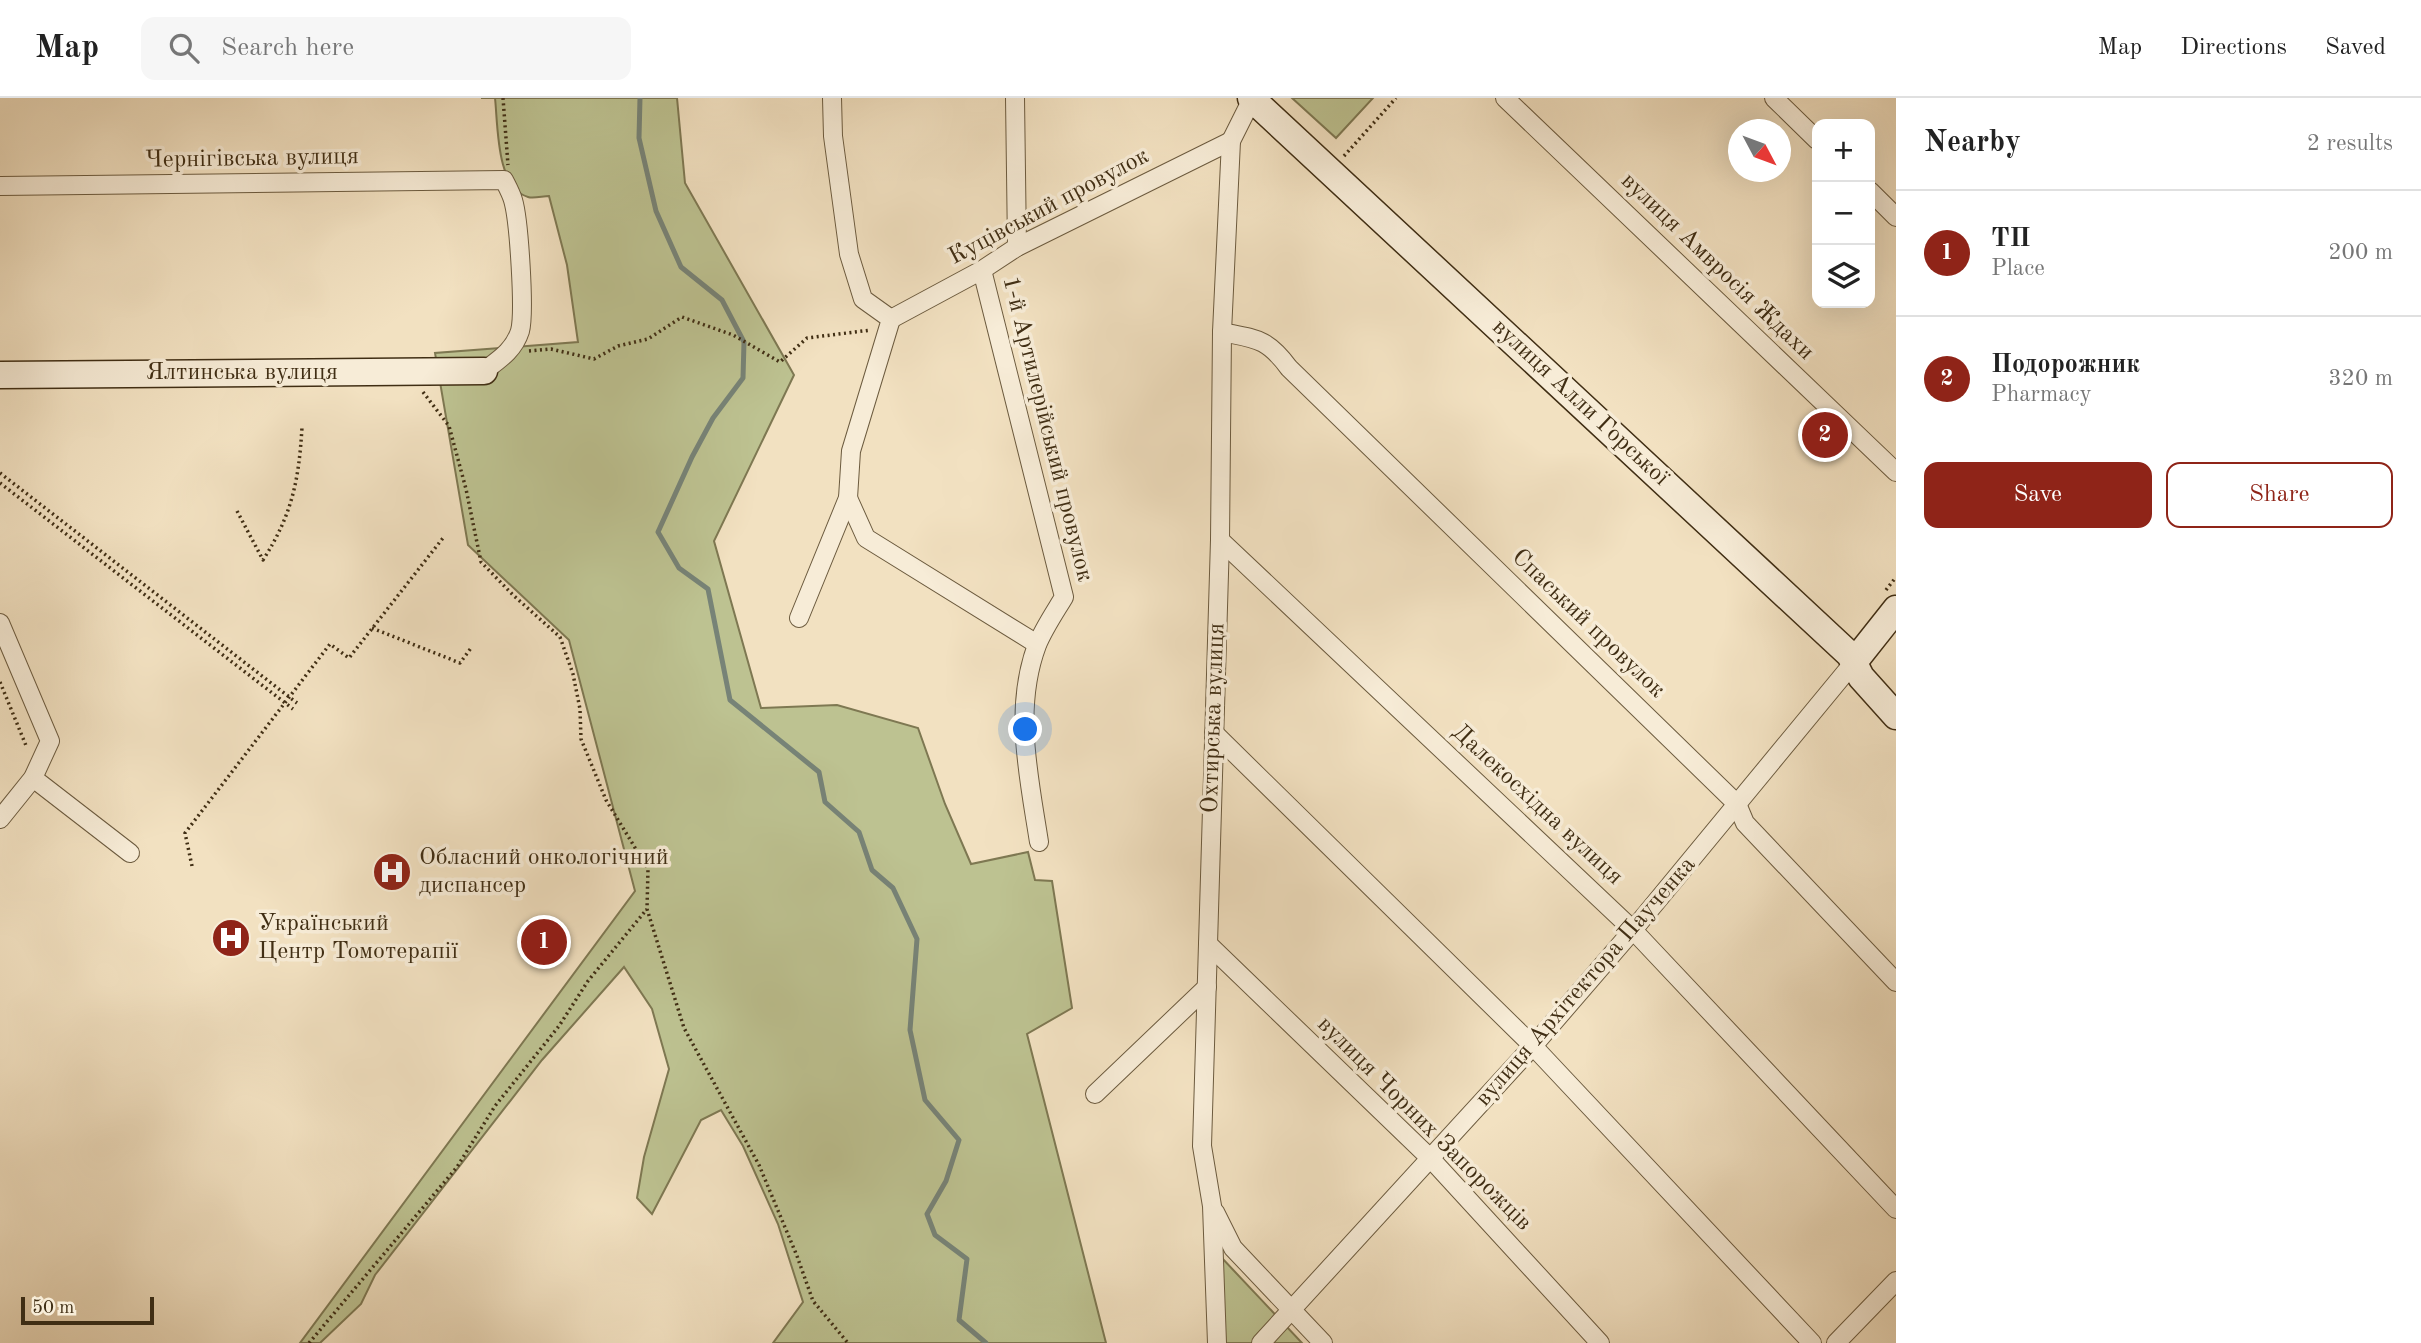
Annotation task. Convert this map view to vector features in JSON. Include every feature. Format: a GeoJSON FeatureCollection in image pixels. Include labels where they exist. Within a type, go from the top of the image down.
{"type":"FeatureCollection","features":[{"type":"Feature","properties":{"kind":"street"},"geometry":{"type":"LineString","coordinates":[[799,618],[848,498],[851,451],[891,319],[863,299],[849,254],[833,136],[832,98]]}},
{"type":"Feature","properties":{"kind":"street","name":"1-й Артилерійський провулок"},"geometry":{"type":"LineString","coordinates":[[1015,98],[1017,247]]}},
{"type":"Feature","properties":{"kind":"street","name":"Охтирська вулиця"},"geometry":{"type":"LineString","coordinates":[[1217,1343],[1212,1206],[1202,1146],[1220,540],[1222,332],[1231,141],[1251,98]]}},
{"type":"Feature","properties":{"kind":"street","name":"вулиця Алли Горської"},"geometry":{"type":"LineString","coordinates":[[1251,98],[1850,654],[1861,677],[1896,716]]}},
{"type":"Feature","properties":{"kind":"street","name":"вулиця Амвросія Ждахи"},"geometry":{"type":"LineString","coordinates":[[1505,98],[1896,472]]}},
{"type":"Feature","properties":{"kind":"street"},"geometry":{"type":"LineString","coordinates":[[1774,98],[1812,135]]}},
{"type":"Feature","properties":{"kind":"street","name":"Куцівський провулок"},"geometry":{"type":"LineString","coordinates":[[891,319],[982,270],[1017,247],[1231,141]]}},
{"type":"Feature","properties":{"kind":"street","name":"Чернігівська вулиця"},"geometry":{"type":"LineString","coordinates":[[0,186],[504,180]]}},
{"type":"Feature","properties":{"kind":"street"},"geometry":{"type":"LineString","coordinates":[[484,371],[509,353],[520,330],[518,232],[513,199],[504,180]]}},
{"type":"Feature","properties":{"kind":"street"},"geometry":{"type":"LineString","coordinates":[[1875,196],[1896,217]]}},
{"type":"Feature","properties":{"kind":"street","name":"1-й Артилерійський провулок"},"geometry":{"type":"LineString","coordinates":[[982,270],[1064,597],[1038,644],[1023,704],[1027,763],[1039,842]]}},
{"type":"Feature","properties":{"kind":"street","name":"Спаський провулок"},"geometry":{"type":"LineString","coordinates":[[1222,332],[1261,340],[1278,353],[1289,368],[1737,804],[1745,823],[1896,982]]}},
{"type":"Feature","properties":{"kind":"street","name":"Ялтинська вулиця"},"geometry":{"type":"LineString","coordinates":[[0,375],[484,371]]}},
{"type":"Feature","properties":{"kind":"street"},"geometry":{"type":"LineString","coordinates":[[848,498],[866,538],[1038,644]]}},
{"type":"Feature","properties":{"kind":"street","name":"Далекосхідна вулиця"},"geometry":{"type":"LineString","coordinates":[[1220,540],[1633,930],[1896,1209]]}},
{"type":"Feature","properties":{"kind":"street","name":"вулиця Архітектора Паученка"},"geometry":{"type":"LineString","coordinates":[[1261,1343],[1431,1159],[1633,930],[1896,609]]}},
{"type":"Feature","properties":{"kind":"street"},"geometry":{"type":"LineString","coordinates":[[0,623],[50,741],[33,778],[0,819]]}},
{"type":"Feature","properties":{"kind":"street"},"geometry":{"type":"LineString","coordinates":[[1214,733],[1532,1046],[1812,1343]]}},
{"type":"Feature","properties":{"kind":"street"},"geometry":{"type":"LineString","coordinates":[[33,778],[131,853]]}},
{"type":"Feature","properties":{"kind":"street","name":"вулиця Чорних Запорожців"},"geometry":{"type":"LineString","coordinates":[[1208,944],[1431,1159],[1600,1343]]}},
{"type":"Feature","properties":{"kind":"street"},"geometry":{"type":"LineString","coordinates":[[1095,1094],[1207,987]]}},
{"type":"Feature","properties":{"kind":"street"},"geometry":{"type":"LineString","coordinates":[[1212,1206],[1233,1248],[1323,1343]]}},
{"type":"Feature","properties":{"kind":"street"},"geometry":{"type":"LineString","coordinates":[[1836,1343],[1896,1281]]}},
{"type":"Feature","properties":{"kind":"path"},"geometry":{"type":"LineString","coordinates":[[503,98],[509,159],[504,180]]}},
{"type":"Feature","properties":{"kind":"path"},"geometry":{"type":"LineString","coordinates":[[1336,166],[1396,98]]}},
{"type":"Feature","properties":{"kind":"path"},"geometry":{"type":"LineString","coordinates":[[509,353],[551,349],[594,359],[618,346],[648,339],[682,317],[733,335],[780,362],[807,338],[876,329],[891,319]]}},
{"type":"Feature","properties":{"kind":"path"},"geometry":{"type":"LineString","coordinates":[[408,372],[449,426],[466,489],[481,562],[513,596],[560,637],[573,674],[580,709],[581,739],[606,800],[648,869],[647,909],[684,1028],[759,1165],[813,1301],[848,1343]]}},
{"type":"Feature","properties":{"kind":"path"},"geometry":{"type":"LineString","coordinates":[[237,511],[263,560],[287,517],[300,460],[302,427]]}},
{"type":"Feature","properties":{"kind":"path"},"geometry":{"type":"LineString","coordinates":[[0,473],[298,703]]}},
{"type":"Feature","properties":{"kind":"path"},"geometry":{"type":"LineString","coordinates":[[0,483],[293,709]]}},
{"type":"Feature","properties":{"kind":"path"},"geometry":{"type":"LineString","coordinates":[[192,866],[185,833],[285,702],[330,644],[349,658],[443,538]]}},
{"type":"Feature","properties":{"kind":"path"},"geometry":{"type":"LineString","coordinates":[[372,628],[460,663],[471,648]]}},
{"type":"Feature","properties":{"kind":"path"},"geometry":{"type":"LineString","coordinates":[[0,682],[33,764],[33,778]]}},
{"type":"Feature","properties":{"kind":"path"},"geometry":{"type":"LineString","coordinates":[[309,1343],[457,1167],[495,1106],[559,1026],[588,981],[647,909]]}},
{"type":"Feature","properties":{"kind":"green space"},"geometry":{"type":"Polygon","coordinates":[[[495,98],[677,98],[685,183],[794,375],[714,541],[761,708],[837,705],[918,728],[945,804],[971,864],[1028,852],[1035,880],[1052,881],[1072,1008],[1027,1034],[1106,1343],[773,1343],[803,1302],[778,1224],[743,1146],[721,1110],[701,1120],[652,1214],[637,1198],[644,1157],[669,1069],[652,1009],[624,967],[542,1060],[375,1275],[361,1304],[320,1343],[300,1343],[635,891],[569,640],[468,545],[435,353],[578,342],[567,265],[549,196],[528,197],[510,182],[504,169],[498,139],[495,98]]]}},
{"type":"Feature","properties":{"kind":"green space"},"geometry":{"type":"Polygon","coordinates":[[[1292,98],[1373,98],[1336,138],[1292,98]]]}},
{"type":"Feature","properties":{"kind":"green space"},"geometry":{"type":"Polygon","coordinates":[[[1205,1240],[1302,1343],[1209,1343],[1205,1240]]]}},
{"type":"Feature","properties":{"kind":"waterway"},"geometry":{"type":"LineString","coordinates":[[640,98],[639,138],[656,211],[681,267],[722,300],[744,342],[743,378],[713,418],[658,532],[679,568],[708,589],[730,700],[819,772],[825,802],[859,832],[872,870],[893,888],[917,939],[910,1030],[925,1100],[959,1140],[946,1181],[927,1214],[935,1235],[967,1259],[959,1320],[986,1343]]}},
{"type":"Feature","properties":{"kind":"place","name":"Подорожник"},"geometry":{"type":"Point","coordinates":[1825,435]}},
{"type":"Feature","properties":{"kind":"place","name":"Обласний онкологічний диспансер"},"geometry":{"type":"Point","coordinates":[392,872]}},
{"type":"Feature","properties":{"kind":"place","name":"Український Центр Томотерапії"},"geometry":{"type":"Point","coordinates":[231,938]}},
{"type":"Feature","properties":{"kind":"place","name":"ТП"},"geometry":{"type":"Point","coordinates":[544,942]}}]}
